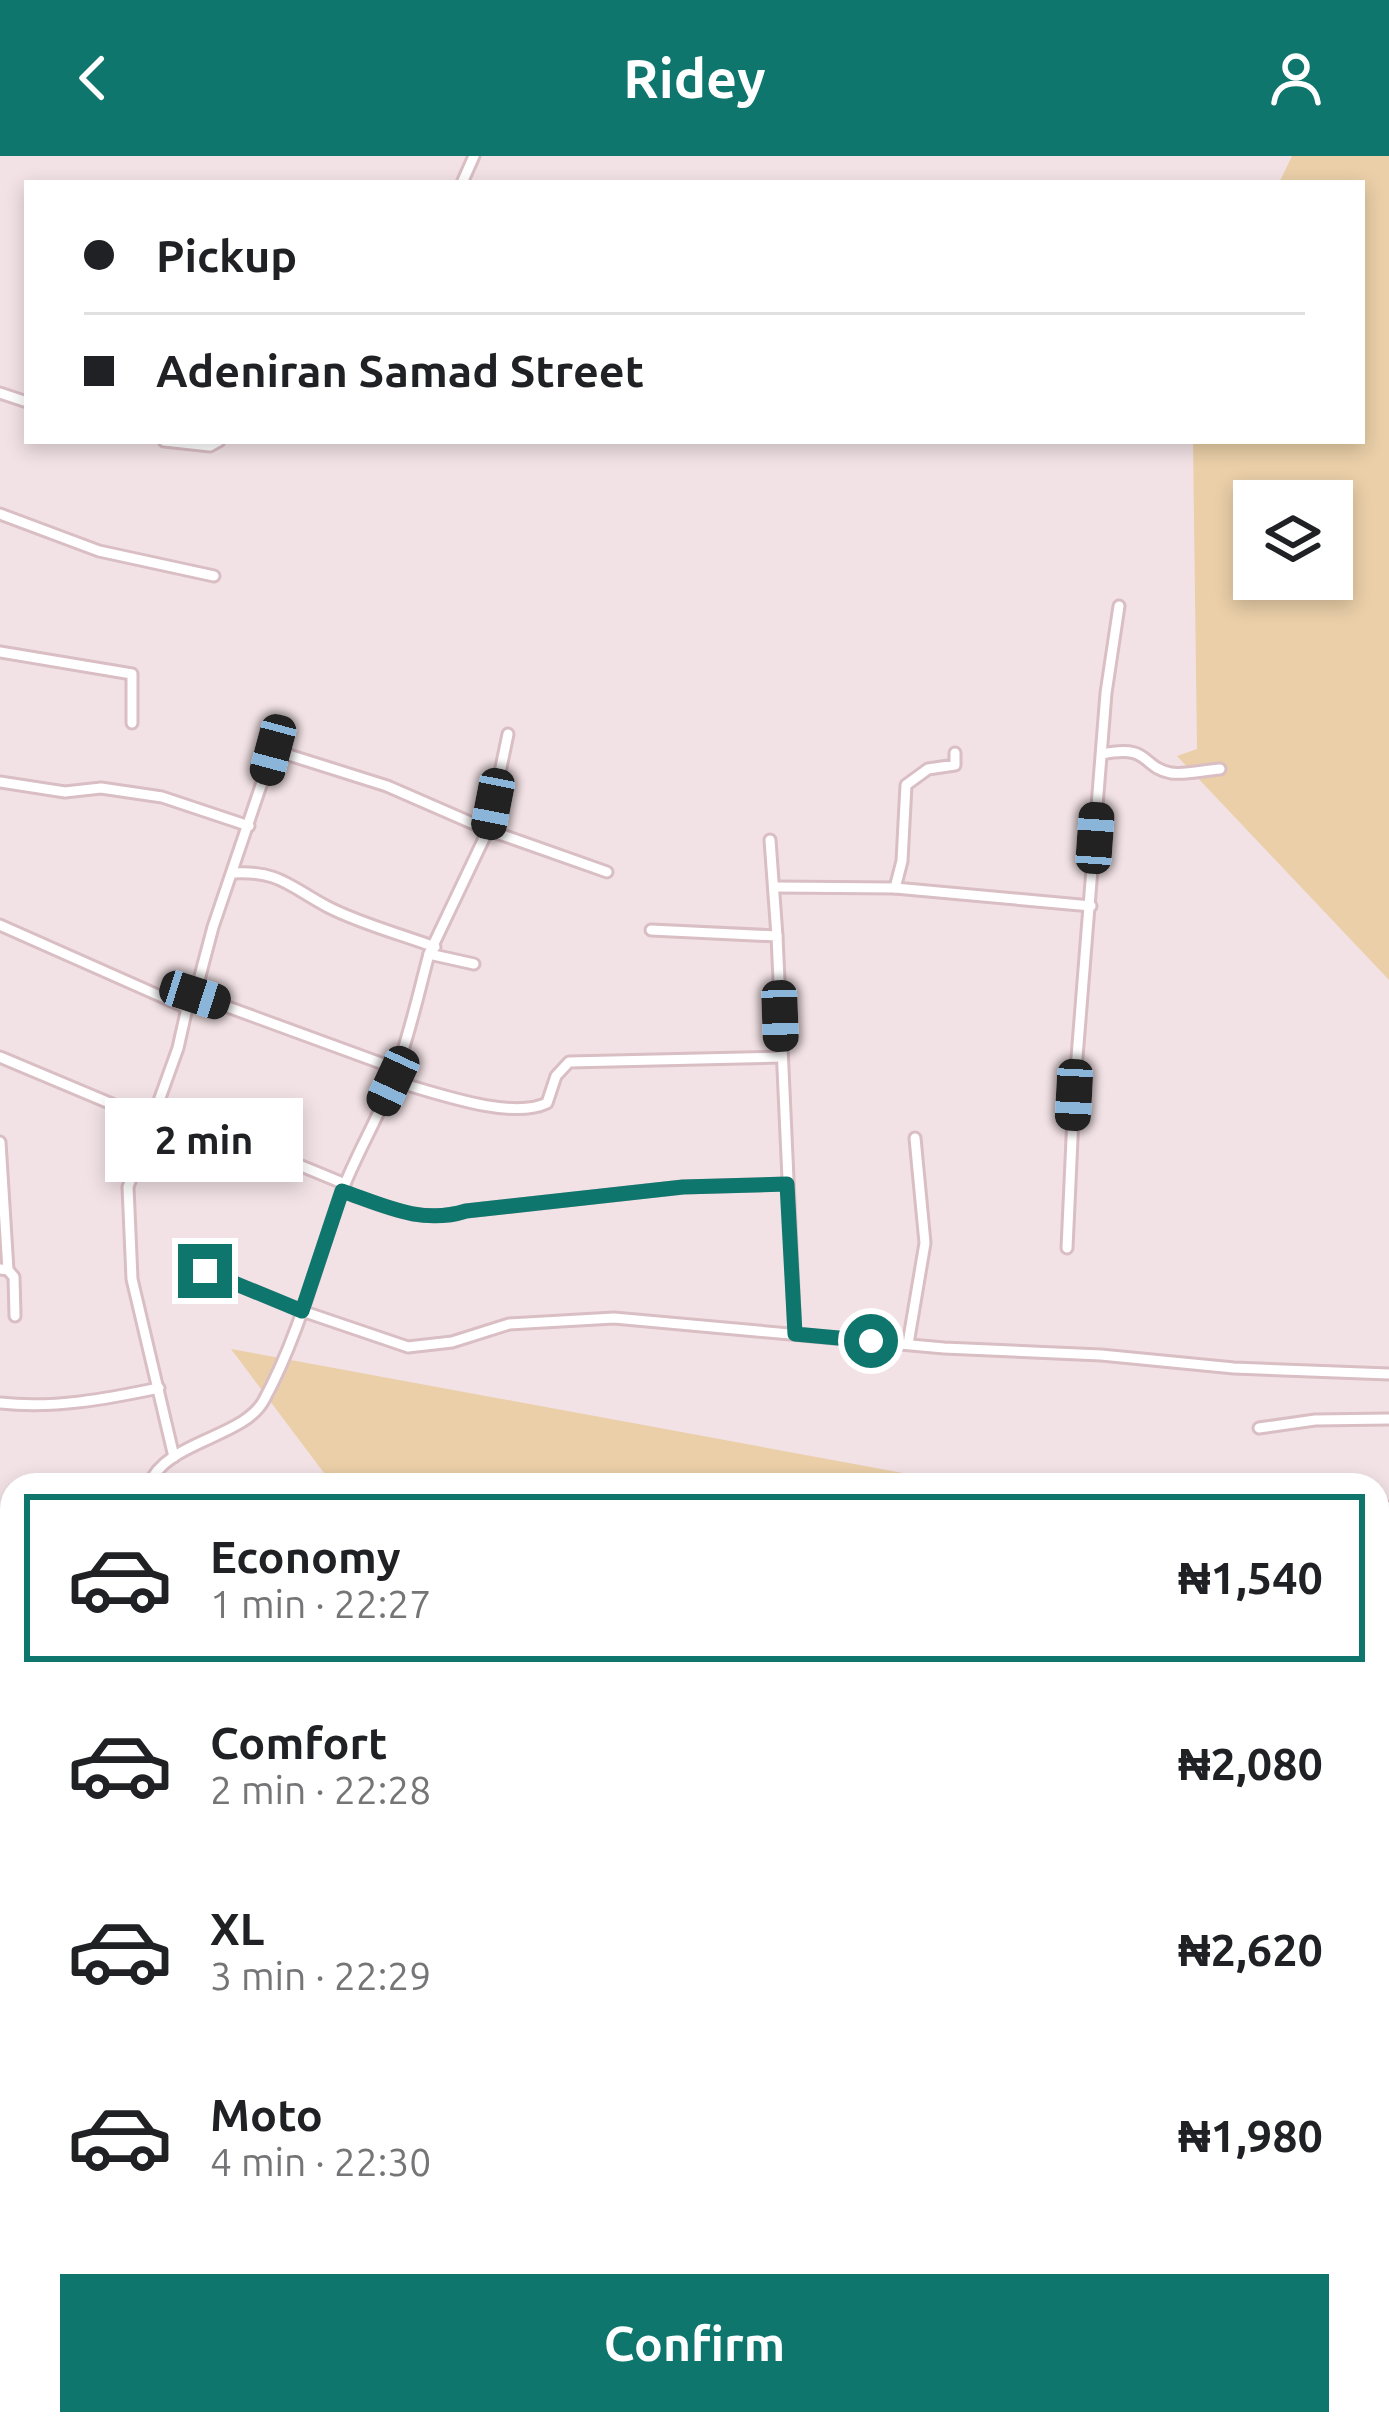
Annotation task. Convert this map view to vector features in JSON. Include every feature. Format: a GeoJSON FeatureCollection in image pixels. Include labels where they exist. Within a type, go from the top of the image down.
{"type":"FeatureCollection","features":[{"type":"Feature","properties":{"kind":"street"},"geometry":{"type":"LineString","coordinates":[[0,514],[99,551],[214,576]]}},
{"type":"Feature","properties":{"kind":"street"},"geometry":{"type":"LineString","coordinates":[[1067,1248],[1074,1095],[1119,606]]}},
{"type":"Feature","properties":{"kind":"street"},"geometry":{"type":"LineString","coordinates":[[0,652],[132,674],[132,723]]}},
{"type":"Feature","properties":{"kind":"street"},"geometry":{"type":"LineString","coordinates":[[154,1473],[258,1409],[302,1311],[344,1188],[393,1081],[432,951],[488,830],[508,734]]}},
{"type":"Feature","properties":{"kind":"street"},"geometry":{"type":"LineString","coordinates":[[1102,754],[1124,749],[1137,752],[1168,773],[1220,769]]}},
{"type":"Feature","properties":{"kind":"street"},"geometry":{"type":"LineString","coordinates":[[174,1457],[132,1279],[128,1187],[178,1048],[273,750],[387,786],[488,830],[607,872]]}},
{"type":"Feature","properties":{"kind":"street"},"geometry":{"type":"LineString","coordinates":[[895,888],[902,861],[906,785],[928,769],[956,765],[955,752]]}},
{"type":"Feature","properties":{"kind":"street"},"geometry":{"type":"LineString","coordinates":[[0,782],[65,792],[101,788],[162,797],[249,826]]}},
{"type":"Feature","properties":{"kind":"street"},"geometry":{"type":"LineString","coordinates":[[770,840],[776,887],[795,1334]]}},
{"type":"Feature","properties":{"kind":"street"},"geometry":{"type":"LineString","coordinates":[[232,873],[279,877],[327,906],[474,964]]}},
{"type":"Feature","properties":{"kind":"street"},"geometry":{"type":"LineString","coordinates":[[776,887],[895,888],[1090,906]]}},
{"type":"Feature","properties":{"kind":"street"},"geometry":{"type":"LineString","coordinates":[[0,925],[187,1008]]}},
{"type":"Feature","properties":{"kind":"street"},"geometry":{"type":"LineString","coordinates":[[651,930],[777,936]]}},
{"type":"Feature","properties":{"kind":"street"},"geometry":{"type":"LineString","coordinates":[[195,995],[397,1069]]}},
{"type":"Feature","properties":{"kind":"street"},"geometry":{"type":"LineString","coordinates":[[0,1057],[150,1120]]}},
{"type":"Feature","properties":{"kind":"street"},"geometry":{"type":"LineString","coordinates":[[393,1081],[476,1103],[536,1108],[547,1103],[556,1076],[569,1062],[782,1057]]}},
{"type":"Feature","properties":{"kind":"street"},"geometry":{"type":"LineString","coordinates":[[236,1138],[415,1216],[446,1217],[683,1187],[787,1184]]}},
{"type":"Feature","properties":{"kind":"street"},"geometry":{"type":"LineString","coordinates":[[908,1344],[925,1243],[916,1138]]}},
{"type":"Feature","properties":{"kind":"street"},"geometry":{"type":"LineString","coordinates":[[0,1142],[4,1269],[14,1277],[15,1316]]}},
{"type":"Feature","properties":{"kind":"street"},"geometry":{"type":"LineString","coordinates":[[205,1271],[408,1347],[452,1342],[509,1324],[614,1318],[1234,1368],[1389,1374]]}},
{"type":"Feature","properties":{"kind":"street"},"geometry":{"type":"LineString","coordinates":[[0,1403],[56,1405],[159,1388]]}},
{"type":"Feature","properties":{"kind":"street"},"geometry":{"type":"LineString","coordinates":[[1258,1428],[1316,1420],[1389,1419]]}},
{"type":"Feature","properties":{"kind":"shaded area"},"geometry":{"type":"Polygon","coordinates":[[[1292,156],[1389,156],[1389,980],[1177,756],[1197,749],[1193,444],[1365,444],[1365,180],[1280,180],[1292,156]]]}},
{"type":"Feature","properties":{"kind":"shaded area"},"geometry":{"type":"Polygon","coordinates":[[[231,1349],[903,1473],[324,1473],[231,1349]]]}},
{"type":"Feature","properties":{"kind":"route"},"geometry":{"type":"LineString","coordinates":[[205,1271],[302,1311],[342,1191],[415,1216],[446,1217],[683,1187],[787,1184],[795,1334],[871,1341]]}}]}
